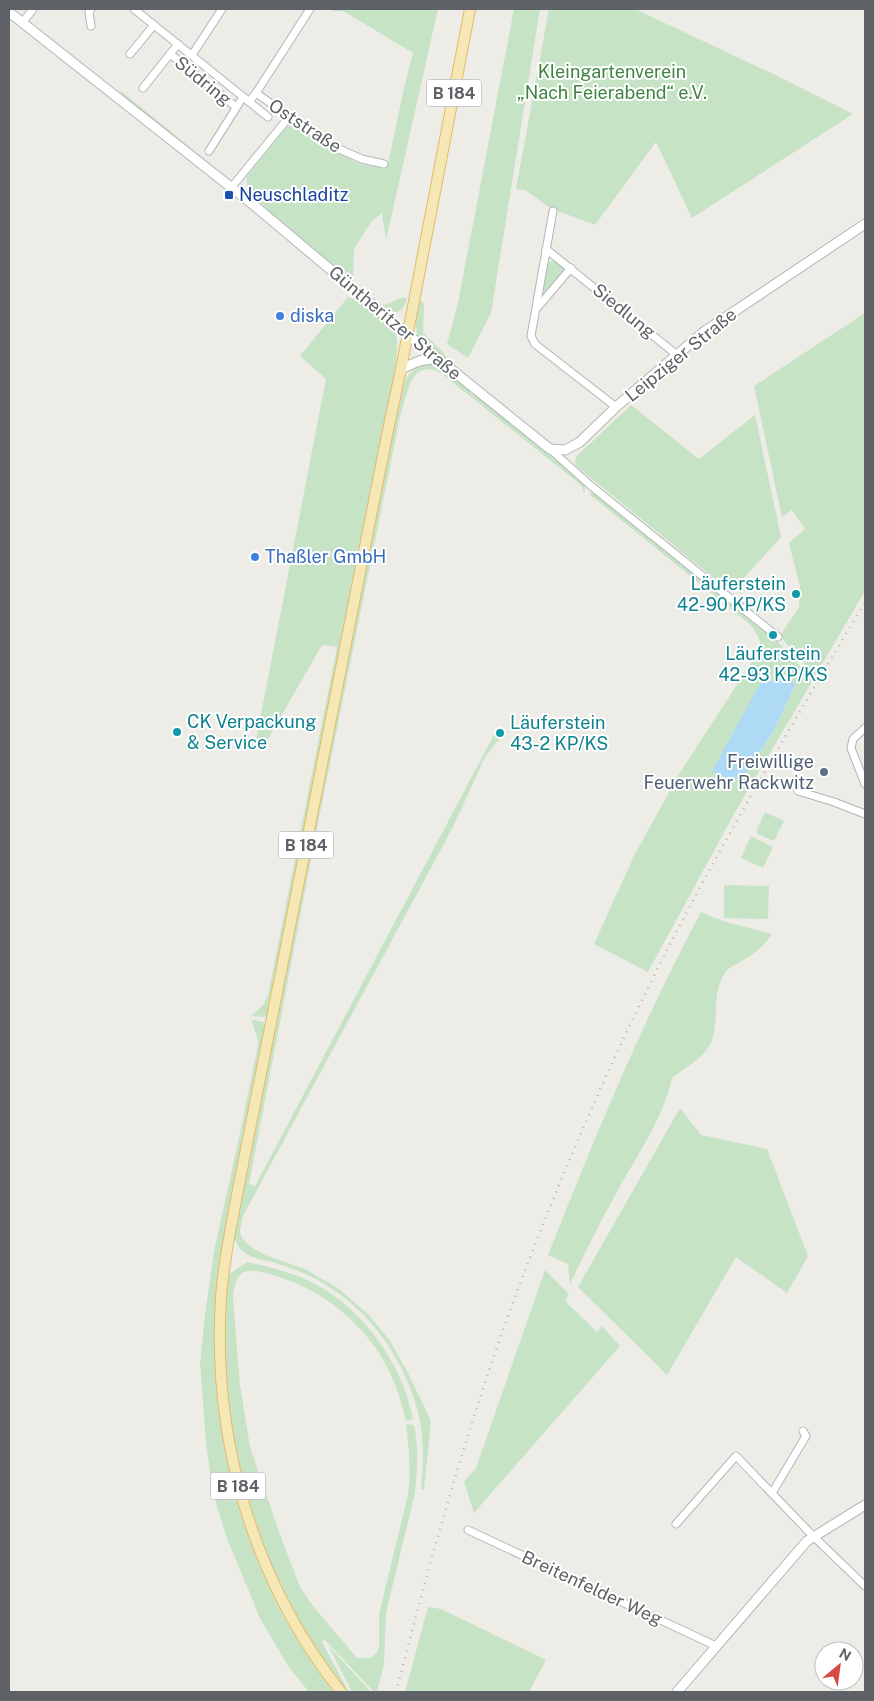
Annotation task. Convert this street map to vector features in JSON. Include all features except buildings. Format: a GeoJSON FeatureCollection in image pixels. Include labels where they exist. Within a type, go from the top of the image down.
{"type":"FeatureCollection","features":[{"type":"Feature","properties":{"kind":"main road","name":"B 184"},"geometry":{"type":"LineString","coordinates":[[341,1692],[306,1641],[282,1600],[254,1537],[239,1490],[230,1453],[224,1410],[220,1362],[221,1296],[226,1255],[246,1146],[401,369],[470,9]]}},
{"type":"Feature","properties":{"kind":"street"},"geometry":{"type":"LineString","coordinates":[[23,22],[33,9]]}},
{"type":"Feature","properties":{"kind":"street"},"geometry":{"type":"LineString","coordinates":[[91,9],[89,12],[91,26]]}},
{"type":"Feature","properties":{"kind":"street","name":"Südring"},"geometry":{"type":"LineString","coordinates":[[134,9],[268,117]]}},
{"type":"Feature","properties":{"kind":"street"},"geometry":{"type":"LineString","coordinates":[[192,55],[222,9]]}},
{"type":"Feature","properties":{"kind":"street"},"geometry":{"type":"LineString","coordinates":[[246,100],[256,93],[310,9]]}},
{"type":"Feature","properties":{"kind":"street","name":"Güntheritzer Straße"},"geometry":{"type":"LineString","coordinates":[[9,12],[231,188],[407,334],[550,449],[590,485],[778,637]]}},
{"type":"Feature","properties":{"kind":"street"},"geometry":{"type":"LineString","coordinates":[[130,54],[154,25]]}},
{"type":"Feature","properties":{"kind":"street","name":"Südring"},"geometry":{"type":"LineString","coordinates":[[142,88],[178,44]]}},
{"type":"Feature","properties":{"kind":"street","name":"Südring"},"geometry":{"type":"LineString","coordinates":[[170,54],[236,107]]}},
{"type":"Feature","properties":{"kind":"street","name":"Oststraße"},"geometry":{"type":"LineString","coordinates":[[256,93],[330,145],[362,159],[384,164]]}},
{"type":"Feature","properties":{"kind":"street","name":"Südring"},"geometry":{"type":"LineString","coordinates":[[209,151],[236,107],[246,100]]}},
{"type":"Feature","properties":{"kind":"street"},"geometry":{"type":"LineString","coordinates":[[231,188],[289,117]]}},
{"type":"Feature","properties":{"kind":"street"},"geometry":{"type":"LineString","coordinates":[[553,210],[531,336],[534,344],[616,407]]}},
{"type":"Feature","properties":{"kind":"street","name":"Leipziger Straße"},"geometry":{"type":"LineString","coordinates":[[550,449],[565,450],[573,446],[705,331],[865,224]]}},
{"type":"Feature","properties":{"kind":"street","name":"Siedlung"},"geometry":{"type":"LineString","coordinates":[[546,248],[677,355]]}},
{"type":"Feature","properties":{"kind":"street"},"geometry":{"type":"LineString","coordinates":[[537,308],[571,268]]}},
{"type":"Feature","properties":{"kind":"street"},"geometry":{"type":"LineString","coordinates":[[401,369],[419,361],[437,358]]}},
{"type":"Feature","properties":{"kind":"street"},"geometry":{"type":"LineString","coordinates":[[865,728],[851,744],[865,784]]}},
{"type":"Feature","properties":{"kind":"street"},"geometry":{"type":"LineString","coordinates":[[798,791],[865,814]]}},
{"type":"Feature","properties":{"kind":"street"},"geometry":{"type":"LineString","coordinates":[[772,1493],[806,1436],[804,1431]]}},
{"type":"Feature","properties":{"kind":"street"},"geometry":{"type":"LineString","coordinates":[[676,1524],[736,1456],[865,1586]]}},
{"type":"Feature","properties":{"kind":"street"},"geometry":{"type":"LineString","coordinates":[[677,1692],[807,1541],[865,1505]]}},
{"type":"Feature","properties":{"kind":"street","name":"Breitenfelder Weg"},"geometry":{"type":"LineString","coordinates":[[468,1530],[716,1646]]}},
{"type":"Feature","properties":{"kind":"green space"},"geometry":{"type":"Polygon","coordinates":[[[330,9],[438,9],[386,240],[382,213],[371,222],[354,249],[352,281],[380,305],[400,298],[407,298],[403,308],[396,312],[387,311],[378,305],[311,246],[261,206],[268,209],[252,195],[248,187],[247,176],[290,123],[328,148],[360,164],[387,169],[413,53],[343,11],[333,11],[330,9]]]}},
{"type":"Feature","properties":{"kind":"green space"},"geometry":{"type":"Polygon","coordinates":[[[514,9],[540,9],[491,313],[468,358],[447,344],[458,303],[514,9]]]}},
{"type":"Feature","properties":{"kind":"green space","name":"Kleingartenverein „Nach Feierabend“ e.V."},"geometry":{"type":"Polygon","coordinates":[[[549,9],[635,9],[853,114],[692,218],[656,142],[595,225],[550,208],[525,190],[516,189],[549,9]]]}},
{"type":"Feature","properties":{"kind":"green space"},"geometry":{"type":"Polygon","coordinates":[[[121,91],[219,171],[129,102],[121,91]]]}},
{"type":"Feature","properties":{"kind":"green space"},"geometry":{"type":"Polygon","coordinates":[[[556,259],[563,264],[563,272],[542,297],[547,263],[556,259]]]}},
{"type":"Feature","properties":{"kind":"green space"},"geometry":{"type":"Polygon","coordinates":[[[348,297],[352,299],[354,297],[388,323],[395,332],[397,350],[395,365],[268,1015],[264,1017],[252,1016],[263,1005],[268,995],[337,647],[322,645],[265,744],[255,745],[326,379],[300,356],[348,297]]]}},
{"type":"Feature","properties":{"kind":"green space"},"geometry":{"type":"Polygon","coordinates":[[[419,300],[424,305],[423,333],[459,371],[420,340],[416,325],[419,300]]]}},
{"type":"Feature","properties":{"kind":"green space"},"geometry":{"type":"Polygon","coordinates":[[[865,313],[865,591],[815,676],[780,636],[799,607],[800,587],[789,543],[805,529],[792,510],[782,517],[754,386],[865,313]]]}},
{"type":"Feature","properties":{"kind":"green space"},"geometry":{"type":"Polygon","coordinates":[[[433,363],[465,386],[471,394],[481,399],[586,484],[584,493],[581,485],[441,373],[426,369],[416,374],[405,399],[398,427],[319,818],[249,1184],[255,1186],[495,733],[502,737],[484,759],[453,827],[243,1216],[240,1231],[246,1243],[254,1249],[265,1255],[307,1270],[339,1289],[369,1315],[390,1341],[431,1421],[424,1490],[421,1489],[423,1455],[420,1421],[407,1379],[385,1341],[372,1324],[339,1294],[303,1273],[249,1256],[239,1246],[234,1236],[396,411],[403,385],[410,373],[423,365],[433,363]]]}},
{"type":"Feature","properties":{"kind":"green space"},"geometry":{"type":"Polygon","coordinates":[[[631,405],[699,459],[755,415],[781,537],[731,592],[575,465],[576,457],[631,405]]]}},
{"type":"Feature","properties":{"kind":"green space"},"geometry":{"type":"Polygon","coordinates":[[[593,491],[775,639],[813,680],[734,814],[648,972],[594,944],[634,856],[679,774],[759,651],[760,641],[752,626],[589,494],[593,491]],[[764,678],[745,776],[774,730],[795,685],[764,678]]]}},
{"type":"Feature","properties":{"kind":"green space"},"geometry":{"type":"Polygon","coordinates":[[[765,812],[784,821],[774,841],[756,833],[765,812]]]}},
{"type":"Feature","properties":{"kind":"green space"},"geometry":{"type":"Polygon","coordinates":[[[751,836],[773,847],[763,868],[741,858],[751,836]]]}},
{"type":"Feature","properties":{"kind":"green space"},"geometry":{"type":"Polygon","coordinates":[[[724,885],[769,886],[768,919],[724,918],[724,885]]]}},
{"type":"Feature","properties":{"kind":"green space"},"geometry":{"type":"Polygon","coordinates":[[[701,912],[723,921],[772,934],[767,942],[757,951],[732,966],[720,981],[715,1027],[710,1045],[698,1059],[672,1078],[656,1122],[570,1284],[568,1264],[548,1255],[601,1124],[639,1038],[701,912]]]}},
{"type":"Feature","properties":{"kind":"green space"},"geometry":{"type":"Polygon","coordinates":[[[252,1020],[263,1022],[266,1025],[216,1314],[218,1394],[230,1471],[252,1546],[267,1583],[285,1619],[333,1692],[309,1692],[288,1666],[260,1618],[226,1536],[213,1493],[206,1443],[200,1363],[205,1315],[214,1251],[258,1045],[252,1020]]]}},
{"type":"Feature","properties":{"kind":"green space"},"geometry":{"type":"Polygon","coordinates":[[[680,1108],[701,1135],[767,1149],[808,1256],[787,1293],[736,1257],[667,1375],[578,1287],[680,1108]]]}},
{"type":"Feature","properties":{"kind":"green space"},"geometry":{"type":"Polygon","coordinates":[[[247,1262],[303,1278],[342,1302],[374,1335],[388,1355],[399,1375],[407,1397],[413,1419],[406,1421],[396,1387],[375,1347],[348,1316],[324,1298],[298,1284],[270,1274],[248,1271],[239,1276],[234,1289],[233,1299],[240,1385],[250,1447],[301,1589],[357,1658],[370,1658],[376,1654],[379,1648],[379,1614],[408,1495],[409,1460],[406,1424],[414,1425],[417,1470],[414,1497],[386,1613],[384,1664],[377,1692],[374,1692],[325,1640],[322,1642],[349,1692],[344,1692],[324,1664],[285,1599],[257,1535],[230,1432],[223,1335],[228,1275],[247,1262]]]}},
{"type":"Feature","properties":{"kind":"green space"},"geometry":{"type":"Polygon","coordinates":[[[545,1270],[569,1294],[565,1301],[597,1332],[602,1326],[620,1346],[474,1513],[464,1482],[476,1468],[545,1270]]]}},
{"type":"Feature","properties":{"kind":"green space"},"geometry":{"type":"Polygon","coordinates":[[[428,1607],[441,1609],[546,1660],[529,1692],[405,1692],[428,1607]]]}},
{"type":"Feature","properties":{"kind":"green space"},"geometry":{"type":"Polygon","coordinates":[[[328,1645],[371,1692],[352,1692],[328,1645]]]}},
{"type":"Feature","properties":{"kind":"water"},"geometry":{"type":"Polygon","coordinates":[[[786,674],[795,685],[774,730],[745,776],[729,781],[712,771],[763,678],[771,681],[786,674]]]}},
{"type":"Feature","properties":{"kind":"railway"},"geometry":{"type":"LineString","coordinates":[[396,1692],[435,1548],[478,1404],[524,1273],[577,1144],[614,1059],[671,941],[766,770],[865,602]]}},
{"type":"Feature","properties":{"kind":"place","name":"Neuschladitz"},"geometry":{"type":"Point","coordinates":[229,195]}},
{"type":"Feature","properties":{"kind":"place","name":"diska"},"geometry":{"type":"Point","coordinates":[280,316]}},
{"type":"Feature","properties":{"kind":"place","name":"Thaßler GmbH"},"geometry":{"type":"Point","coordinates":[255,557]}},
{"type":"Feature","properties":{"kind":"place","name":"Läuferstein 42-90 KP/KS"},"geometry":{"type":"Point","coordinates":[796,594]}},
{"type":"Feature","properties":{"kind":"place","name":"Läuferstein 42-93 KP/KS"},"geometry":{"type":"Point","coordinates":[773,635]}},
{"type":"Feature","properties":{"kind":"place","name":"CK Verpackung & Service"},"geometry":{"type":"Point","coordinates":[177,732]}},
{"type":"Feature","properties":{"kind":"place","name":"Läuferstein 43-2 KP/KS"},"geometry":{"type":"Point","coordinates":[500,733]}},
{"type":"Feature","properties":{"kind":"place","name":"Freiwillige Feuerwehr Rackwitz"},"geometry":{"type":"Point","coordinates":[824,772]}}]}
